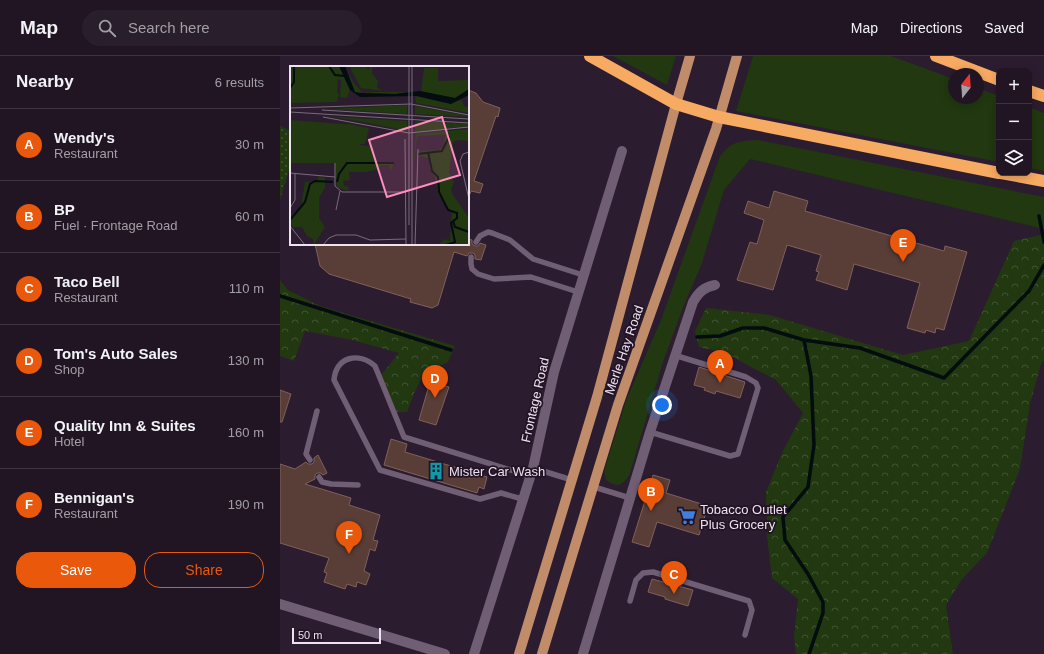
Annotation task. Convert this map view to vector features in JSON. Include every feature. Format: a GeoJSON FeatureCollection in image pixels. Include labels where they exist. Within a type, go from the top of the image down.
{"type":"FeatureCollection","features":[{"type":"Feature","properties":{"kind":"highway"},"geometry":{"type":"LineString","coordinates":[[590,56],[676,104],[719,117],[996,172]]}},
{"type":"Feature","properties":{"kind":"highway"},"geometry":{"type":"LineString","coordinates":[[936,56],[996,79]]}},
{"type":"Feature","properties":{"kind":"highway"},"geometry":{"type":"LineString","coordinates":[[1032,92],[1044,96]]}},
{"type":"Feature","properties":{"kind":"highway"},"geometry":{"type":"LineString","coordinates":[[1015,176],[1044,182]]}},
{"type":"Feature","properties":{"kind":"main road","name":"Merle Hay Road"},"geometry":{"type":"LineString","coordinates":[[519,654],[597,397],[690,56]]}},
{"type":"Feature","properties":{"kind":"main road","name":"Merle Hay Road"},"geometry":{"type":"LineString","coordinates":[[542,654],[618,405],[716,129],[737,56]]}},
{"type":"Feature","properties":{"kind":"street","name":"Frontage Road"},"geometry":{"type":"LineString","coordinates":[[474,654],[522,499],[532,472],[554,372],[622,151]]}},
{"type":"Feature","properties":{"kind":"street"},"geometry":{"type":"LineString","coordinates":[[583,654],[674,355],[693,302],[700,291],[707,286],[715,285]]}},
{"type":"Feature","properties":{"kind":"street"},"geometry":{"type":"LineString","coordinates":[[280,604],[445,654]]}},
{"type":"Feature","properties":{"kind":"lane"},"geometry":{"type":"LineString","coordinates":[[476,242],[484,234],[488,232],[492,233],[510,240],[533,259],[584,275]]}},
{"type":"Feature","properties":{"kind":"lane"},"geometry":{"type":"LineString","coordinates":[[472,258],[472,269],[478,274],[494,279],[531,277],[578,292]]}},
{"type":"Feature","properties":{"kind":"lane"},"geometry":{"type":"LineString","coordinates":[[650,432],[730,456],[738,454],[740,448],[758,388],[756,382],[746,377],[674,355]]}},
{"type":"Feature","properties":{"kind":"lane"},"geometry":{"type":"LineString","coordinates":[[522,499],[501,493],[480,499],[380,470],[334,380],[335,373],[341,364],[348,359],[357,357],[367,360],[375,366],[404,437],[532,472],[572,480]]}},
{"type":"Feature","properties":{"kind":"lane"},"geometry":{"type":"LineString","coordinates":[[310,460],[306,454],[307,447],[318,411]]}},
{"type":"Feature","properties":{"kind":"lane"},"geometry":{"type":"LineString","coordinates":[[319,477],[322,482],[331,484],[358,485]]}},
{"type":"Feature","properties":{"kind":"lane"},"geometry":{"type":"LineString","coordinates":[[594,487],[630,498]]}},
{"type":"Feature","properties":{"kind":"lane"},"geometry":{"type":"LineString","coordinates":[[630,601],[636,580],[643,573],[653,572],[749,601],[752,610],[745,635]]}},
{"type":"Feature","properties":{"kind":"green space"},"geometry":{"type":"Polygon","coordinates":[[[613,56],[676,56],[667,85],[613,56]]]}},
{"type":"Feature","properties":{"kind":"green space"},"geometry":{"type":"Polygon","coordinates":[[[753,56],[891,56],[948,77],[948,104],[984,104],[984,90],[996,95],[996,161],[736,111],[753,56]]]}},
{"type":"Feature","properties":{"kind":"green space"},"geometry":{"type":"Polygon","coordinates":[[[1032,108],[1044,113],[1044,171],[1032,169],[1032,108]]]}},
{"type":"Feature","properties":{"kind":"green space"},"geometry":{"type":"Polygon","coordinates":[[[280,126],[290,131],[290,166],[280,200],[280,126]]]}},
{"type":"Feature","properties":{"kind":"green space"},"geometry":{"type":"Polygon","coordinates":[[[758,140],[1044,197],[1044,229],[750,159],[724,190],[702,263],[684,305],[663,362],[630,473],[623,483],[617,485],[610,483],[606,480],[604,471],[627,398],[661,320],[720,156],[728,147],[737,143],[758,140]]]}},
{"type":"Feature","properties":{"kind":"green space"},"geometry":{"type":"Polygon","coordinates":[[[1044,234],[1044,360],[1041,364],[1030,404],[1020,469],[987,553],[962,579],[946,605],[953,654],[796,654],[794,637],[798,599],[772,578],[767,536],[766,492],[782,453],[803,413],[776,380],[725,353],[699,347],[695,331],[706,308],[770,315],[903,355],[969,341],[1014,241],[1044,234]]]}},
{"type":"Feature","properties":{"kind":"green space"},"geometry":{"type":"Polygon","coordinates":[[[280,280],[288,290],[320,306],[455,346],[448,362],[424,374],[415,391],[407,412],[397,412],[381,375],[399,353],[352,340],[305,331],[294,361],[280,356],[280,280]]]}},
{"type":"Feature","properties":{"kind":"building"},"geometry":{"type":"Polygon","coordinates":[[[469,90],[476,93],[483,102],[500,108],[474,181],[483,184],[480,193],[471,191],[470,194],[469,90]]]}},
{"type":"Feature","properties":{"kind":"building"},"geometry":{"type":"Polygon","coordinates":[[[774,191],[808,201],[805,211],[944,251],[945,246],[967,252],[944,330],[936,328],[935,333],[926,330],[925,333],[907,328],[920,283],[854,264],[847,290],[816,280],[819,272],[816,271],[821,255],[787,245],[773,290],[737,280],[750,242],[757,244],[764,220],[744,213],[748,201],[769,208],[774,191]]]}},
{"type":"Feature","properties":{"kind":"building"},"geometry":{"type":"Polygon","coordinates":[[[469,239],[472,240],[472,244],[475,246],[478,246],[480,243],[486,245],[481,260],[475,259],[475,255],[473,253],[469,253],[467,256],[454,252],[438,305],[432,308],[410,302],[411,299],[329,274],[320,266],[315,245],[469,245],[469,239]]]}},
{"type":"Feature","properties":{"kind":"building"},"geometry":{"type":"Polygon","coordinates":[[[699,367],[745,382],[740,398],[716,391],[715,394],[704,390],[705,388],[694,385],[699,367]]]}},
{"type":"Feature","properties":{"kind":"building"},"geometry":{"type":"Polygon","coordinates":[[[430,382],[449,387],[436,425],[419,420],[430,382]]]}},
{"type":"Feature","properties":{"kind":"building"},"geometry":{"type":"Polygon","coordinates":[[[280,390],[291,394],[282,422],[280,422],[280,390]]]}},
{"type":"Feature","properties":{"kind":"building","name":"Mister Car Wash"},"geometry":{"type":"Polygon","coordinates":[[[391,439],[407,444],[405,452],[487,477],[484,489],[479,487],[477,493],[384,465],[391,439]]]}},
{"type":"Feature","properties":{"kind":"building"},"geometry":{"type":"Polygon","coordinates":[[[318,455],[327,473],[323,475],[321,473],[317,473],[315,475],[315,479],[305,484],[351,498],[349,505],[380,515],[373,540],[378,541],[375,551],[370,549],[364,571],[370,574],[366,585],[357,582],[356,587],[347,584],[345,589],[324,582],[327,573],[324,572],[329,558],[280,543],[280,464],[295,469],[306,462],[308,464],[312,464],[314,462],[314,458],[318,455]]]}},
{"type":"Feature","properties":{"kind":"building"},"geometry":{"type":"Polygon","coordinates":[[[653,475],[670,480],[666,493],[708,506],[699,535],[657,522],[649,547],[632,542],[653,475]]]}},
{"type":"Feature","properties":{"kind":"building"},"geometry":{"type":"Polygon","coordinates":[[[652,579],[693,590],[688,606],[648,592],[652,579]]]}},
{"type":"Feature","properties":{"kind":"waterway"},"geometry":{"type":"LineString","coordinates":[[1039,216],[1044,242]]}},
{"type":"Feature","properties":{"kind":"waterway"},"geometry":{"type":"LineString","coordinates":[[697,337],[720,336],[743,328],[764,328],[804,340],[860,348],[944,378],[1029,291],[1044,265]]}},
{"type":"Feature","properties":{"kind":"waterway"},"geometry":{"type":"LineString","coordinates":[[280,296],[451,350]]}},
{"type":"Feature","properties":{"kind":"waterway"},"geometry":{"type":"LineString","coordinates":[[804,340],[811,376],[814,445],[808,487],[783,517],[785,540],[808,574],[823,602],[823,613],[809,654]]}},
{"type":"Feature","properties":{"kind":"place","name":"Quality Inn & Suites"},"geometry":{"type":"Point","coordinates":[903,262]}},
{"type":"Feature","properties":{"kind":"place","name":"Wendy's"},"geometry":{"type":"Point","coordinates":[720,383]}},
{"type":"Feature","properties":{"kind":"place","name":"Tom's Auto Sales"},"geometry":{"type":"Point","coordinates":[435,398]}},
{"type":"Feature","properties":{"kind":"place","name":"Mister Car Wash"},"geometry":{"type":"Point","coordinates":[436,471]}},
{"type":"Feature","properties":{"kind":"place","name":"BP"},"geometry":{"type":"Point","coordinates":[651,511]}},
{"type":"Feature","properties":{"kind":"place","name":"Tobacco Outlet Plus Grocery"},"geometry":{"type":"Point","coordinates":[687,516]}},
{"type":"Feature","properties":{"kind":"place","name":"Bennigan's"},"geometry":{"type":"Point","coordinates":[349,554]}},
{"type":"Feature","properties":{"kind":"place","name":"Taco Bell"},"geometry":{"type":"Point","coordinates":[674,594]}}]}
